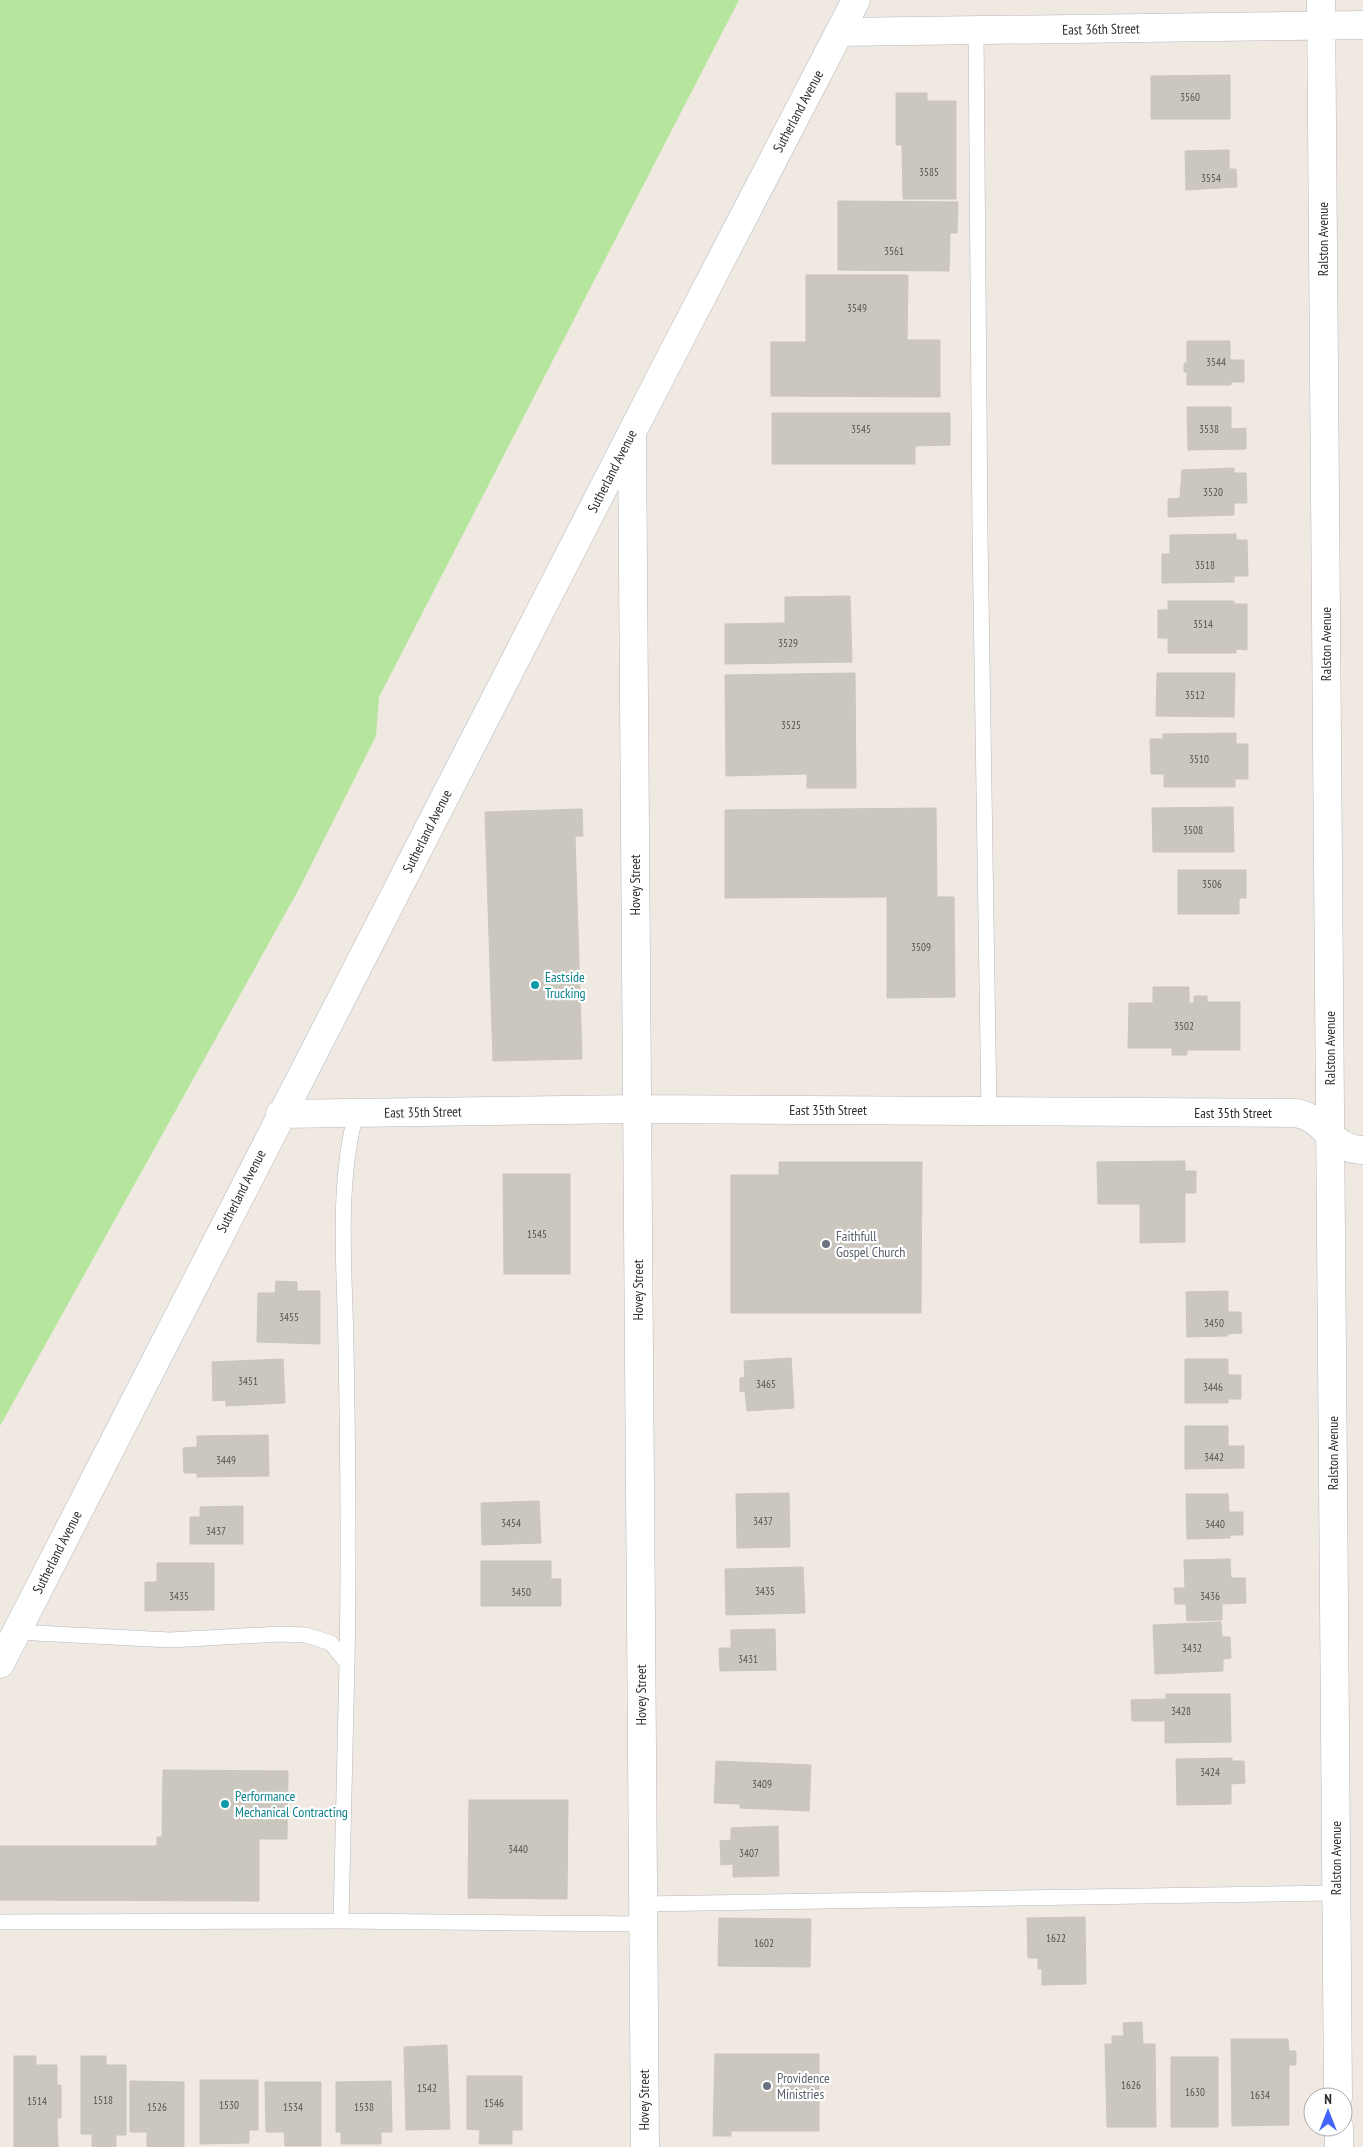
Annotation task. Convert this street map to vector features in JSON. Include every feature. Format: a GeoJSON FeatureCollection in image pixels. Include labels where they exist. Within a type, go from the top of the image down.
{"type":"FeatureCollection","features":[{"type":"Feature","properties":{"kind":"street","name":"Sutherland Avenue"},"geometry":{"type":"LineString","coordinates":[[0,1664],[280,1114],[856,0]]}},
{"type":"Feature","properties":{"kind":"street","name":"East 36th Street"},"geometry":{"type":"LineString","coordinates":[[840,32],[976,30],[1321,13],[1363,26]]}},
{"type":"Feature","properties":{"kind":"street","name":"Ralston Avenue"},"geometry":{"type":"LineString","coordinates":[[1321,13],[1338,2087]]}},
{"type":"Feature","properties":{"kind":"street","name":"Hovey Street"},"geometry":{"type":"LineString","coordinates":[[632,433],[645,2147]]}},
{"type":"Feature","properties":{"kind":"street","name":"East 35th Street"},"geometry":{"type":"LineString","coordinates":[[280,1114],[637,1110],[1296,1113],[1314,1120],[1330,1136],[1347,1148],[1363,1150]]}},
{"type":"Feature","properties":{"kind":"lane"},"geometry":{"type":"LineString","coordinates":[[976,30],[980,533],[989,1111]]}},
{"type":"Feature","properties":{"kind":"lane"},"geometry":{"type":"LineString","coordinates":[[340,1921],[347,1663],[348,1454],[343,1227],[349,1138],[356,1113]]}},
{"type":"Feature","properties":{"kind":"lane"},"geometry":{"type":"LineString","coordinates":[[16,1632],[170,1640],[280,1634],[306,1636],[331,1643],[347,1663]]}},
{"type":"Feature","properties":{"kind":"lane"},"geometry":{"type":"LineString","coordinates":[[0,1922],[340,1921],[643,1914],[1336,1893]]}},
{"type":"Feature","properties":{"kind":"green space"},"geometry":{"type":"Polygon","coordinates":[[[0,0],[739,0],[379,697],[376,736],[299,889],[0,1426],[0,0]]]}},
{"type":"Feature","properties":{"kind":"building"},"geometry":{"type":"Polygon","coordinates":[[[1230,75],[1230,119],[1151,119],[1151,76],[1230,75]]]}},
{"type":"Feature","properties":{"kind":"building"},"geometry":{"type":"Polygon","coordinates":[[[896,93],[927,93],[927,101],[956,101],[956,199],[903,199],[902,145],[896,145],[896,93]]]}},
{"type":"Feature","properties":{"kind":"building"},"geometry":{"type":"Polygon","coordinates":[[[1229,150],[1229,169],[1236,169],[1237,187],[1186,190],[1185,151],[1229,150]]]}},
{"type":"Feature","properties":{"kind":"building"},"geometry":{"type":"Polygon","coordinates":[[[838,201],[958,202],[957,233],[950,233],[949,271],[838,270],[838,201]]]}},
{"type":"Feature","properties":{"kind":"building"},"geometry":{"type":"Polygon","coordinates":[[[806,275],[908,275],[907,340],[940,340],[940,397],[771,396],[771,342],[806,342],[806,275]]]}},
{"type":"Feature","properties":{"kind":"building"},"geometry":{"type":"Polygon","coordinates":[[[1187,341],[1230,341],[1230,360],[1244,360],[1244,382],[1231,382],[1231,385],[1187,385],[1187,372],[1184,372],[1184,363],[1187,363],[1187,341]]]}},
{"type":"Feature","properties":{"kind":"building"},"geometry":{"type":"Polygon","coordinates":[[[1187,407],[1231,407],[1231,429],[1246,428],[1246,449],[1188,450],[1187,407]]]}},
{"type":"Feature","properties":{"kind":"building"},"geometry":{"type":"Polygon","coordinates":[[[772,413],[950,413],[950,445],[915,446],[915,464],[772,464],[772,413]]]}},
{"type":"Feature","properties":{"kind":"building"},"geometry":{"type":"Polygon","coordinates":[[[1234,468],[1234,473],[1246,473],[1247,503],[1234,503],[1234,515],[1168,517],[1168,499],[1180,498],[1182,470],[1234,468]]]}},
{"type":"Feature","properties":{"kind":"building"},"geometry":{"type":"Polygon","coordinates":[[[1236,534],[1236,540],[1247,540],[1248,576],[1234,576],[1234,582],[1162,583],[1162,554],[1170,554],[1170,535],[1236,534]]]}},
{"type":"Feature","properties":{"kind":"building"},"geometry":{"type":"Polygon","coordinates":[[[850,596],[852,662],[725,664],[725,624],[785,623],[785,597],[850,596]]]}},
{"type":"Feature","properties":{"kind":"building"},"geometry":{"type":"Polygon","coordinates":[[[1168,601],[1234,601],[1234,604],[1247,604],[1247,650],[1236,649],[1236,653],[1168,653],[1168,638],[1158,638],[1158,610],[1168,610],[1168,601]]]}},
{"type":"Feature","properties":{"kind":"building"},"geometry":{"type":"Polygon","coordinates":[[[855,673],[856,788],[807,788],[807,774],[726,776],[725,675],[855,673]]]}},
{"type":"Feature","properties":{"kind":"building"},"geometry":{"type":"Polygon","coordinates":[[[1157,673],[1235,673],[1234,717],[1156,716],[1157,673]]]}},
{"type":"Feature","properties":{"kind":"building"},"geometry":{"type":"Polygon","coordinates":[[[1236,733],[1236,744],[1248,744],[1248,779],[1235,779],[1235,787],[1164,787],[1164,774],[1151,774],[1150,739],[1163,739],[1163,734],[1236,733]]]}},
{"type":"Feature","properties":{"kind":"building"},"geometry":{"type":"Polygon","coordinates":[[[1233,807],[1234,852],[1153,852],[1152,808],[1233,807]]]}},
{"type":"Feature","properties":{"kind":"building"},"geometry":{"type":"Polygon","coordinates":[[[936,808],[937,897],[954,897],[955,997],[887,998],[887,897],[725,898],[725,810],[936,808]]]}},
{"type":"Feature","properties":{"kind":"building","name":"Eastside Trucking"},"geometry":{"type":"Polygon","coordinates":[[[582,809],[583,836],[575,836],[582,1059],[493,1061],[485,812],[582,809]]]}},
{"type":"Feature","properties":{"kind":"building"},"geometry":{"type":"Polygon","coordinates":[[[1178,870],[1246,870],[1246,898],[1239,898],[1239,914],[1178,914],[1178,870]]]}},
{"type":"Feature","properties":{"kind":"building"},"geometry":{"type":"Polygon","coordinates":[[[1153,987],[1189,987],[1189,1003],[1194,1003],[1194,996],[1207,996],[1207,1002],[1240,1002],[1240,1050],[1187,1050],[1187,1055],[1172,1055],[1172,1048],[1128,1048],[1129,1003],[1153,1003],[1153,987]]]}},
{"type":"Feature","properties":{"kind":"building"},"geometry":{"type":"Polygon","coordinates":[[[1185,1161],[1185,1171],[1196,1171],[1196,1193],[1185,1193],[1185,1242],[1140,1243],[1140,1204],[1098,1204],[1097,1162],[1185,1161]]]}},
{"type":"Feature","properties":{"kind":"building","name":"Faithfull Gospel Church"},"geometry":{"type":"Polygon","coordinates":[[[779,1162],[922,1162],[921,1313],[731,1313],[731,1175],[779,1175],[779,1162]]]}},
{"type":"Feature","properties":{"kind":"building"},"geometry":{"type":"Polygon","coordinates":[[[503,1174],[570,1174],[570,1274],[504,1274],[503,1174]]]}},
{"type":"Feature","properties":{"kind":"building"},"geometry":{"type":"Polygon","coordinates":[[[276,1281],[297,1282],[297,1291],[320,1291],[320,1344],[257,1342],[258,1293],[275,1293],[276,1281]]]}},
{"type":"Feature","properties":{"kind":"building"},"geometry":{"type":"Polygon","coordinates":[[[1228,1291],[1228,1312],[1241,1312],[1242,1333],[1227,1334],[1227,1336],[1187,1337],[1186,1292],[1228,1291]]]}},
{"type":"Feature","properties":{"kind":"building"},"geometry":{"type":"Polygon","coordinates":[[[791,1358],[794,1408],[747,1411],[745,1391],[740,1392],[740,1378],[745,1377],[744,1361],[791,1358]]]}},
{"type":"Feature","properties":{"kind":"building"},"geometry":{"type":"Polygon","coordinates":[[[283,1359],[285,1403],[226,1406],[226,1400],[213,1401],[212,1362],[283,1359]]]}},
{"type":"Feature","properties":{"kind":"building"},"geometry":{"type":"Polygon","coordinates":[[[1185,1359],[1228,1359],[1228,1375],[1241,1375],[1241,1399],[1228,1399],[1228,1403],[1185,1403],[1185,1359]]]}},
{"type":"Feature","properties":{"kind":"building"},"geometry":{"type":"Polygon","coordinates":[[[1185,1426],[1228,1426],[1228,1446],[1244,1446],[1244,1468],[1185,1469],[1185,1426]]]}},
{"type":"Feature","properties":{"kind":"building"},"geometry":{"type":"Polygon","coordinates":[[[268,1435],[269,1476],[197,1477],[197,1473],[184,1473],[183,1448],[197,1447],[197,1436],[268,1435]]]}},
{"type":"Feature","properties":{"kind":"building"},"geometry":{"type":"Polygon","coordinates":[[[789,1493],[790,1547],[737,1548],[736,1494],[789,1493]]]}},
{"type":"Feature","properties":{"kind":"building"},"geometry":{"type":"Polygon","coordinates":[[[1186,1494],[1228,1494],[1229,1512],[1243,1512],[1243,1535],[1230,1535],[1230,1538],[1187,1539],[1186,1494]]]}},
{"type":"Feature","properties":{"kind":"building"},"geometry":{"type":"Polygon","coordinates":[[[539,1501],[541,1543],[482,1545],[481,1503],[539,1501]]]}},
{"type":"Feature","properties":{"kind":"building"},"geometry":{"type":"Polygon","coordinates":[[[243,1506],[243,1544],[190,1544],[190,1517],[200,1517],[200,1507],[243,1506]]]}},
{"type":"Feature","properties":{"kind":"building"},"geometry":{"type":"Polygon","coordinates":[[[1230,1559],[1231,1578],[1245,1578],[1246,1603],[1222,1604],[1222,1620],[1187,1621],[1186,1604],[1175,1604],[1174,1588],[1185,1588],[1184,1560],[1230,1559]]]}},
{"type":"Feature","properties":{"kind":"building"},"geometry":{"type":"Polygon","coordinates":[[[481,1561],[551,1561],[551,1579],[561,1579],[561,1606],[481,1606],[481,1561]]]}},
{"type":"Feature","properties":{"kind":"building"},"geometry":{"type":"Polygon","coordinates":[[[157,1563],[214,1563],[214,1610],[145,1611],[145,1582],[157,1582],[157,1563]]]}},
{"type":"Feature","properties":{"kind":"building"},"geometry":{"type":"Polygon","coordinates":[[[803,1567],[805,1613],[726,1615],[725,1569],[803,1567]]]}},
{"type":"Feature","properties":{"kind":"building"},"geometry":{"type":"Polygon","coordinates":[[[1221,1622],[1222,1637],[1230,1637],[1231,1658],[1223,1659],[1223,1671],[1155,1674],[1153,1625],[1221,1622]]]}},
{"type":"Feature","properties":{"kind":"building"},"geometry":{"type":"Polygon","coordinates":[[[775,1629],[776,1670],[720,1671],[719,1648],[731,1648],[731,1630],[775,1629]]]}},
{"type":"Feature","properties":{"kind":"building"},"geometry":{"type":"Polygon","coordinates":[[[1166,1694],[1230,1694],[1231,1742],[1165,1743],[1165,1721],[1132,1721],[1131,1700],[1166,1699],[1166,1694]]]}},
{"type":"Feature","properties":{"kind":"building"},"geometry":{"type":"Polygon","coordinates":[[[1232,1758],[1232,1761],[1244,1761],[1245,1783],[1231,1784],[1231,1804],[1177,1805],[1176,1759],[1232,1758]]]}},
{"type":"Feature","properties":{"kind":"building"},"geometry":{"type":"Polygon","coordinates":[[[716,1761],[811,1765],[809,1811],[740,1808],[740,1804],[714,1803],[716,1761]]]}},
{"type":"Feature","properties":{"kind":"building","name":"Performance Mechanical Contracting"},"geometry":{"type":"Polygon","coordinates":[[[163,1770],[288,1771],[287,1839],[259,1839],[259,1901],[0,1900],[0,1846],[157,1846],[157,1837],[162,1837],[163,1770]]]}},
{"type":"Feature","properties":{"kind":"building"},"geometry":{"type":"Polygon","coordinates":[[[469,1800],[568,1800],[567,1899],[468,1898],[469,1800]]]}},
{"type":"Feature","properties":{"kind":"building"},"geometry":{"type":"Polygon","coordinates":[[[778,1826],[779,1876],[733,1877],[733,1864],[721,1865],[720,1841],[731,1840],[731,1828],[778,1826]]]}},
{"type":"Feature","properties":{"kind":"building"},"geometry":{"type":"Polygon","coordinates":[[[1085,1917],[1086,1984],[1042,1985],[1042,1969],[1038,1969],[1038,1958],[1028,1958],[1027,1918],[1085,1917]]]}},
{"type":"Feature","properties":{"kind":"building"},"geometry":{"type":"Polygon","coordinates":[[[719,1918],[811,1919],[810,1967],[718,1966],[719,1918]]]}},
{"type":"Feature","properties":{"kind":"building"},"geometry":{"type":"Polygon","coordinates":[[[1142,2022],[1143,2044],[1155,2044],[1156,2127],[1107,2127],[1105,2044],[1112,2044],[1112,2036],[1124,2036],[1123,2023],[1142,2022]]]}},
{"type":"Feature","properties":{"kind":"building"},"geometry":{"type":"Polygon","coordinates":[[[1231,2039],[1288,2039],[1289,2051],[1296,2051],[1296,2065],[1289,2065],[1289,2125],[1232,2126],[1231,2039]]]}},
{"type":"Feature","properties":{"kind":"building"},"geometry":{"type":"Polygon","coordinates":[[[447,2045],[450,2129],[406,2130],[404,2047],[447,2045]]]}},
{"type":"Feature","properties":{"kind":"building","name":"Providence Ministries"},"geometry":{"type":"Polygon","coordinates":[[[715,2054],[819,2054],[819,2131],[731,2131],[731,2136],[713,2136],[715,2054]]]}},
{"type":"Feature","properties":{"kind":"building"},"geometry":{"type":"Polygon","coordinates":[[[14,2056],[36,2056],[36,2065],[57,2065],[57,2085],[61,2085],[61,2118],[57,2118],[58,2147],[14,2147],[14,2056]]]}},
{"type":"Feature","properties":{"kind":"building"},"geometry":{"type":"Polygon","coordinates":[[[81,2056],[106,2056],[106,2065],[126,2065],[126,2135],[116,2135],[116,2147],[92,2147],[92,2134],[81,2134],[81,2056]]]}},
{"type":"Feature","properties":{"kind":"building"},"geometry":{"type":"Polygon","coordinates":[[[1171,2057],[1218,2057],[1218,2127],[1171,2127],[1171,2057]]]}},
{"type":"Feature","properties":{"kind":"building"},"geometry":{"type":"Polygon","coordinates":[[[467,2076],[522,2076],[522,2130],[512,2130],[512,2144],[479,2144],[480,2130],[467,2129],[467,2076]]]}},
{"type":"Feature","properties":{"kind":"building"},"geometry":{"type":"Polygon","coordinates":[[[200,2080],[258,2080],[258,2130],[249,2130],[249,2143],[200,2144],[200,2080]]]}},
{"type":"Feature","properties":{"kind":"building"},"geometry":{"type":"Polygon","coordinates":[[[130,2081],[184,2082],[184,2147],[147,2147],[147,2132],[130,2132],[130,2081]]]}},
{"type":"Feature","properties":{"kind":"building"},"geometry":{"type":"Polygon","coordinates":[[[391,2081],[392,2132],[381,2132],[381,2144],[341,2144],[341,2132],[336,2132],[336,2082],[391,2081]]]}},
{"type":"Feature","properties":{"kind":"building"},"geometry":{"type":"Polygon","coordinates":[[[265,2082],[321,2082],[321,2146],[285,2146],[284,2132],[266,2132],[265,2082]]]}},
{"type":"Feature","properties":{"kind":"place","name":"Eastside Trucking"},"geometry":{"type":"Point","coordinates":[535,985]}},
{"type":"Feature","properties":{"kind":"place","name":"Faithfull Gospel Church"},"geometry":{"type":"Point","coordinates":[826,1244]}},
{"type":"Feature","properties":{"kind":"place","name":"Performance Mechanical Contracting"},"geometry":{"type":"Point","coordinates":[225,1804]}},
{"type":"Feature","properties":{"kind":"place","name":"Providence Ministries"},"geometry":{"type":"Point","coordinates":[767,2086]}}]}
